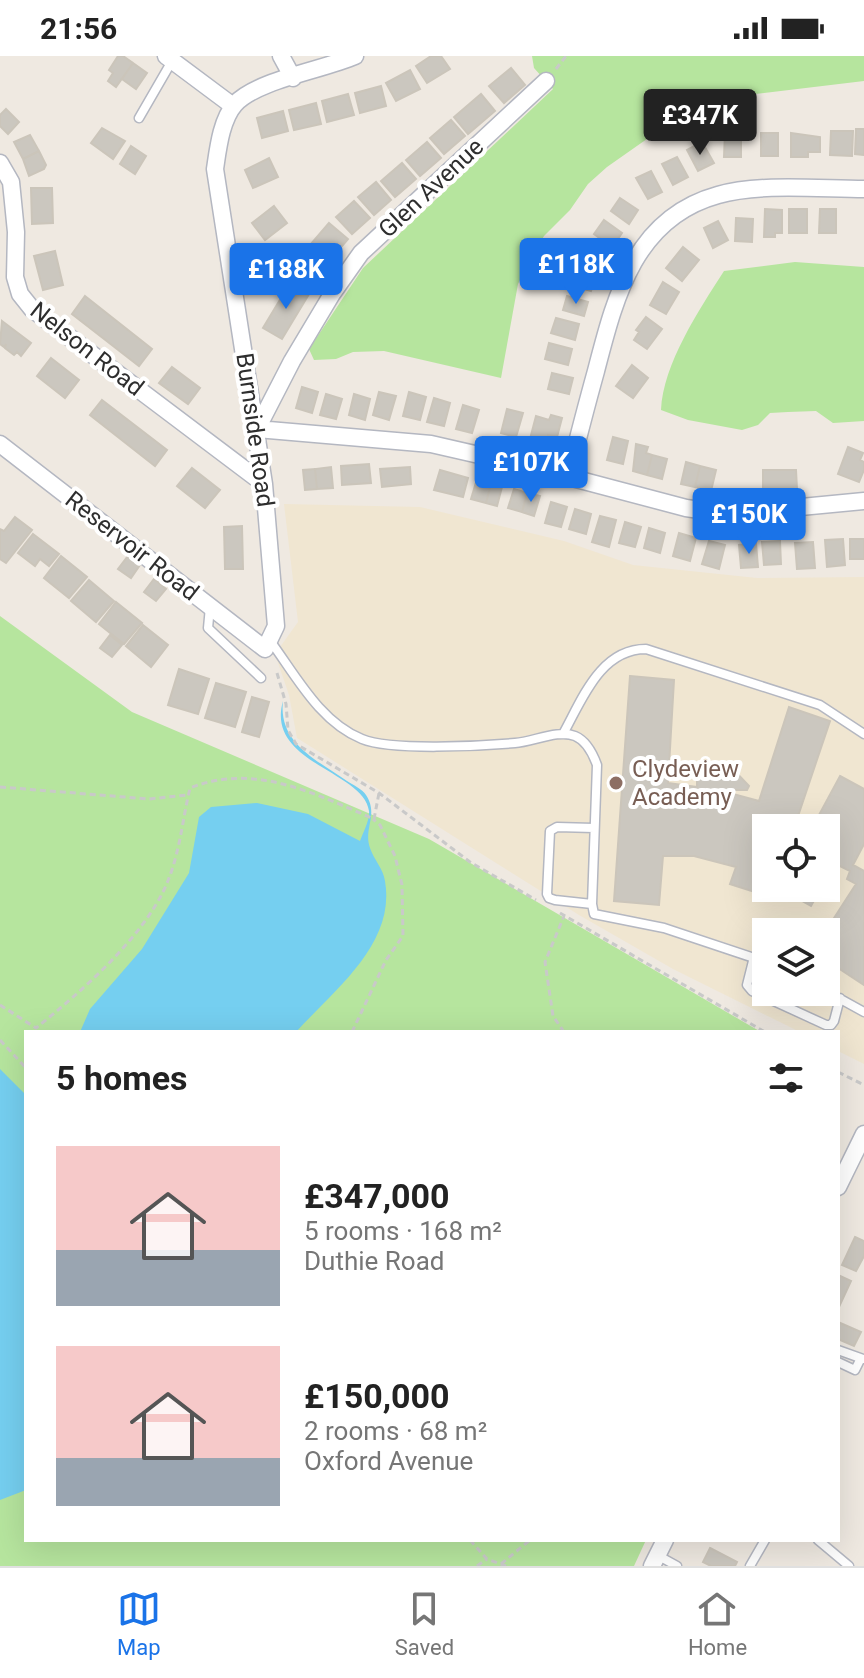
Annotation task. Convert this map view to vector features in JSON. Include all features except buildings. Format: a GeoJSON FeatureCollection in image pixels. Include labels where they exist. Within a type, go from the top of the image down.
{"type":"FeatureCollection","features":[{"type":"Feature","properties":{"kind":"street"},"geometry":{"type":"LineString","coordinates":[[281,56],[293,78]]}},
{"type":"Feature","properties":{"kind":"street"},"geometry":{"type":"LineString","coordinates":[[169,58],[233,106],[253,90],[331,67],[355,56]]}},
{"type":"Feature","properties":{"kind":"street","name":"Glen Avenue"},"geometry":{"type":"LineString","coordinates":[[257,429],[316,321],[361,253],[546,81]]}},
{"type":"Feature","properties":{"kind":"street","name":"Burnside Road"},"geometry":{"type":"LineString","coordinates":[[233,106],[220,138],[215,169],[264,484],[276,626],[268,645]]}},
{"type":"Feature","properties":{"kind":"street","name":"Nelson Road"},"geometry":{"type":"LineString","coordinates":[[0,163],[11,182],[16,232],[15,277],[26,302],[264,484]]}},
{"type":"Feature","properties":{"kind":"street"},"geometry":{"type":"LineString","coordinates":[[568,478],[609,315],[626,275],[653,235],[684,209],[720,194],[742,190],[864,189]]}},
{"type":"Feature","properties":{"kind":"street"},"geometry":{"type":"LineString","coordinates":[[257,429],[431,444],[686,508],[727,514],[864,501]]}},
{"type":"Feature","properties":{"kind":"street","name":"Reservoir Road"},"geometry":{"type":"LineString","coordinates":[[0,444],[210,606],[268,645]]}},
{"type":"Feature","properties":{"kind":"street"},"geometry":{"type":"LineString","coordinates":[[840,1183],[864,1134]]}},
{"type":"Feature","properties":{"kind":"lane"},"geometry":{"type":"LineString","coordinates":[[139,118],[169,58]]}},
{"type":"Feature","properties":{"kind":"lane"},"geometry":{"type":"LineString","coordinates":[[210,606],[208,628],[261,678]]}},
{"type":"Feature","properties":{"kind":"lane"},"geometry":{"type":"LineString","coordinates":[[268,645],[322,710],[341,727],[364,740],[394,746],[517,743],[563,734],[574,735],[594,756],[597,776],[594,914],[664,928],[752,956]]}},
{"type":"Feature","properties":{"kind":"lane"},"geometry":{"type":"LineString","coordinates":[[563,734],[603,667],[629,649],[646,649],[820,705],[864,734]]}},
{"type":"Feature","properties":{"kind":"lane"},"geometry":{"type":"LineString","coordinates":[[592,904],[555,900],[547,894],[550,831],[557,827],[594,828]]}},
{"type":"Feature","properties":{"kind":"lane"},"geometry":{"type":"LineString","coordinates":[[752,965],[747,985],[752,991]]}},
{"type":"Feature","properties":{"kind":"lane"},"geometry":{"type":"LineString","coordinates":[[840,998],[864,1012]]}},
{"type":"Feature","properties":{"kind":"lane"},"geometry":{"type":"LineString","coordinates":[[786,1006],[831,1025],[838,1006]]}},
{"type":"Feature","properties":{"kind":"lane"},"geometry":{"type":"LineString","coordinates":[[840,1351],[862,1359],[855,1370],[840,1363]]}},
{"type":"Feature","properties":{"kind":"lane"},"geometry":{"type":"LineString","coordinates":[[750,1566],[764,1542]]}},
{"type":"Feature","properties":{"kind":"lane"},"geometry":{"type":"LineString","coordinates":[[820,1542],[849,1566]]}},
{"type":"Feature","properties":{"kind":"lane"},"geometry":{"type":"LineString","coordinates":[[658,1554],[677,1566]]}},
{"type":"Feature","properties":{"kind":"path"},"geometry":{"type":"LineString","coordinates":[[268,645],[286,704],[288,730],[296,744],[379,793],[470,862],[537,901]]}},
{"type":"Feature","properties":{"kind":"path"},"geometry":{"type":"LineString","coordinates":[[0,1005],[36,1028],[111,961],[136,933],[168,882],[190,788],[220,780],[249,778],[285,782],[331,798],[370,817],[380,825],[395,856],[402,885],[403,936],[386,960],[353,1030]]}},
{"type":"Feature","properties":{"kind":"path"},"geometry":{"type":"LineString","coordinates":[[0,787],[149,799],[188,795]]}},
{"type":"Feature","properties":{"kind":"path"},"geometry":{"type":"LineString","coordinates":[[370,817],[379,793]]}},
{"type":"Feature","properties":{"kind":"path"},"geometry":{"type":"LineString","coordinates":[[551,908],[762,1030]]}},
{"type":"Feature","properties":{"kind":"path"},"geometry":{"type":"LineString","coordinates":[[563,1030],[553,1016],[545,962],[564,916]]}},
{"type":"Feature","properties":{"kind":"path"},"geometry":{"type":"LineString","coordinates":[[0,1040],[24,1066]]}},
{"type":"Feature","properties":{"kind":"path"},"geometry":{"type":"LineString","coordinates":[[840,1073],[864,1085]]}},
{"type":"Feature","properties":{"kind":"path"},"geometry":{"type":"LineString","coordinates":[[472,1542],[487,1559],[506,1566]]}},
{"type":"Feature","properties":{"kind":"path"},"geometry":{"type":"LineString","coordinates":[[501,1564],[528,1542]]}},
{"type":"Feature","properties":{"kind":"path"},"geometry":{"type":"LineString","coordinates":[[477,1566],[487,1559]]}},
{"type":"Feature","properties":{"kind":"shaded area","name":"Clydeview Academy"},"geometry":{"type":"Polygon","coordinates":[[[284,504],[420,507],[564,541],[633,565],[757,578],[864,577],[864,1064],[840,1052],[840,1030],[796,1030],[673,969],[579,915],[297,738],[289,695],[275,654],[298,622],[284,504]]]}},
{"type":"Feature","properties":{"kind":"green space"},"geometry":{"type":"Polygon","coordinates":[[[532,56],[864,56],[864,81],[738,96],[696,110],[664,127],[607,167],[588,184],[570,210],[544,236],[531,258],[518,284],[501,378],[384,351],[353,352],[336,359],[314,360],[309,349],[363,268],[553,89],[534,68],[532,56]]]}},
{"type":"Feature","properties":{"kind":"green space"},"geometry":{"type":"Polygon","coordinates":[[[795,262],[864,267],[864,421],[833,423],[816,411],[770,413],[758,425],[742,430],[688,420],[661,410],[663,392],[675,356],[724,271],[795,262]]]}},
{"type":"Feature","properties":{"kind":"green space"},"geometry":{"type":"Polygon","coordinates":[[[0,616],[132,712],[429,839],[758,1030],[24,1030],[24,1542],[645,1542],[634,1566],[0,1566],[0,616]]]}},
{"type":"Feature","properties":{"kind":"water"},"geometry":{"type":"Polygon","coordinates":[[[283,701],[283,716],[293,739],[312,758],[362,791],[370,802],[368,841],[384,876],[386,904],[372,945],[344,982],[298,1030],[81,1030],[90,1009],[142,949],[189,873],[199,817],[211,807],[257,803],[308,814],[360,841],[369,815],[363,797],[301,753],[288,739],[281,722],[283,701]]]}},
{"type":"Feature","properties":{"kind":"water"},"geometry":{"type":"Polygon","coordinates":[[[0,1069],[24,1093],[24,1491],[0,1500],[0,1069]]]}},
{"type":"Feature","properties":{"kind":"place","name":"Clydeview Academy"},"geometry":{"type":"Point","coordinates":[616,783]}}]}
